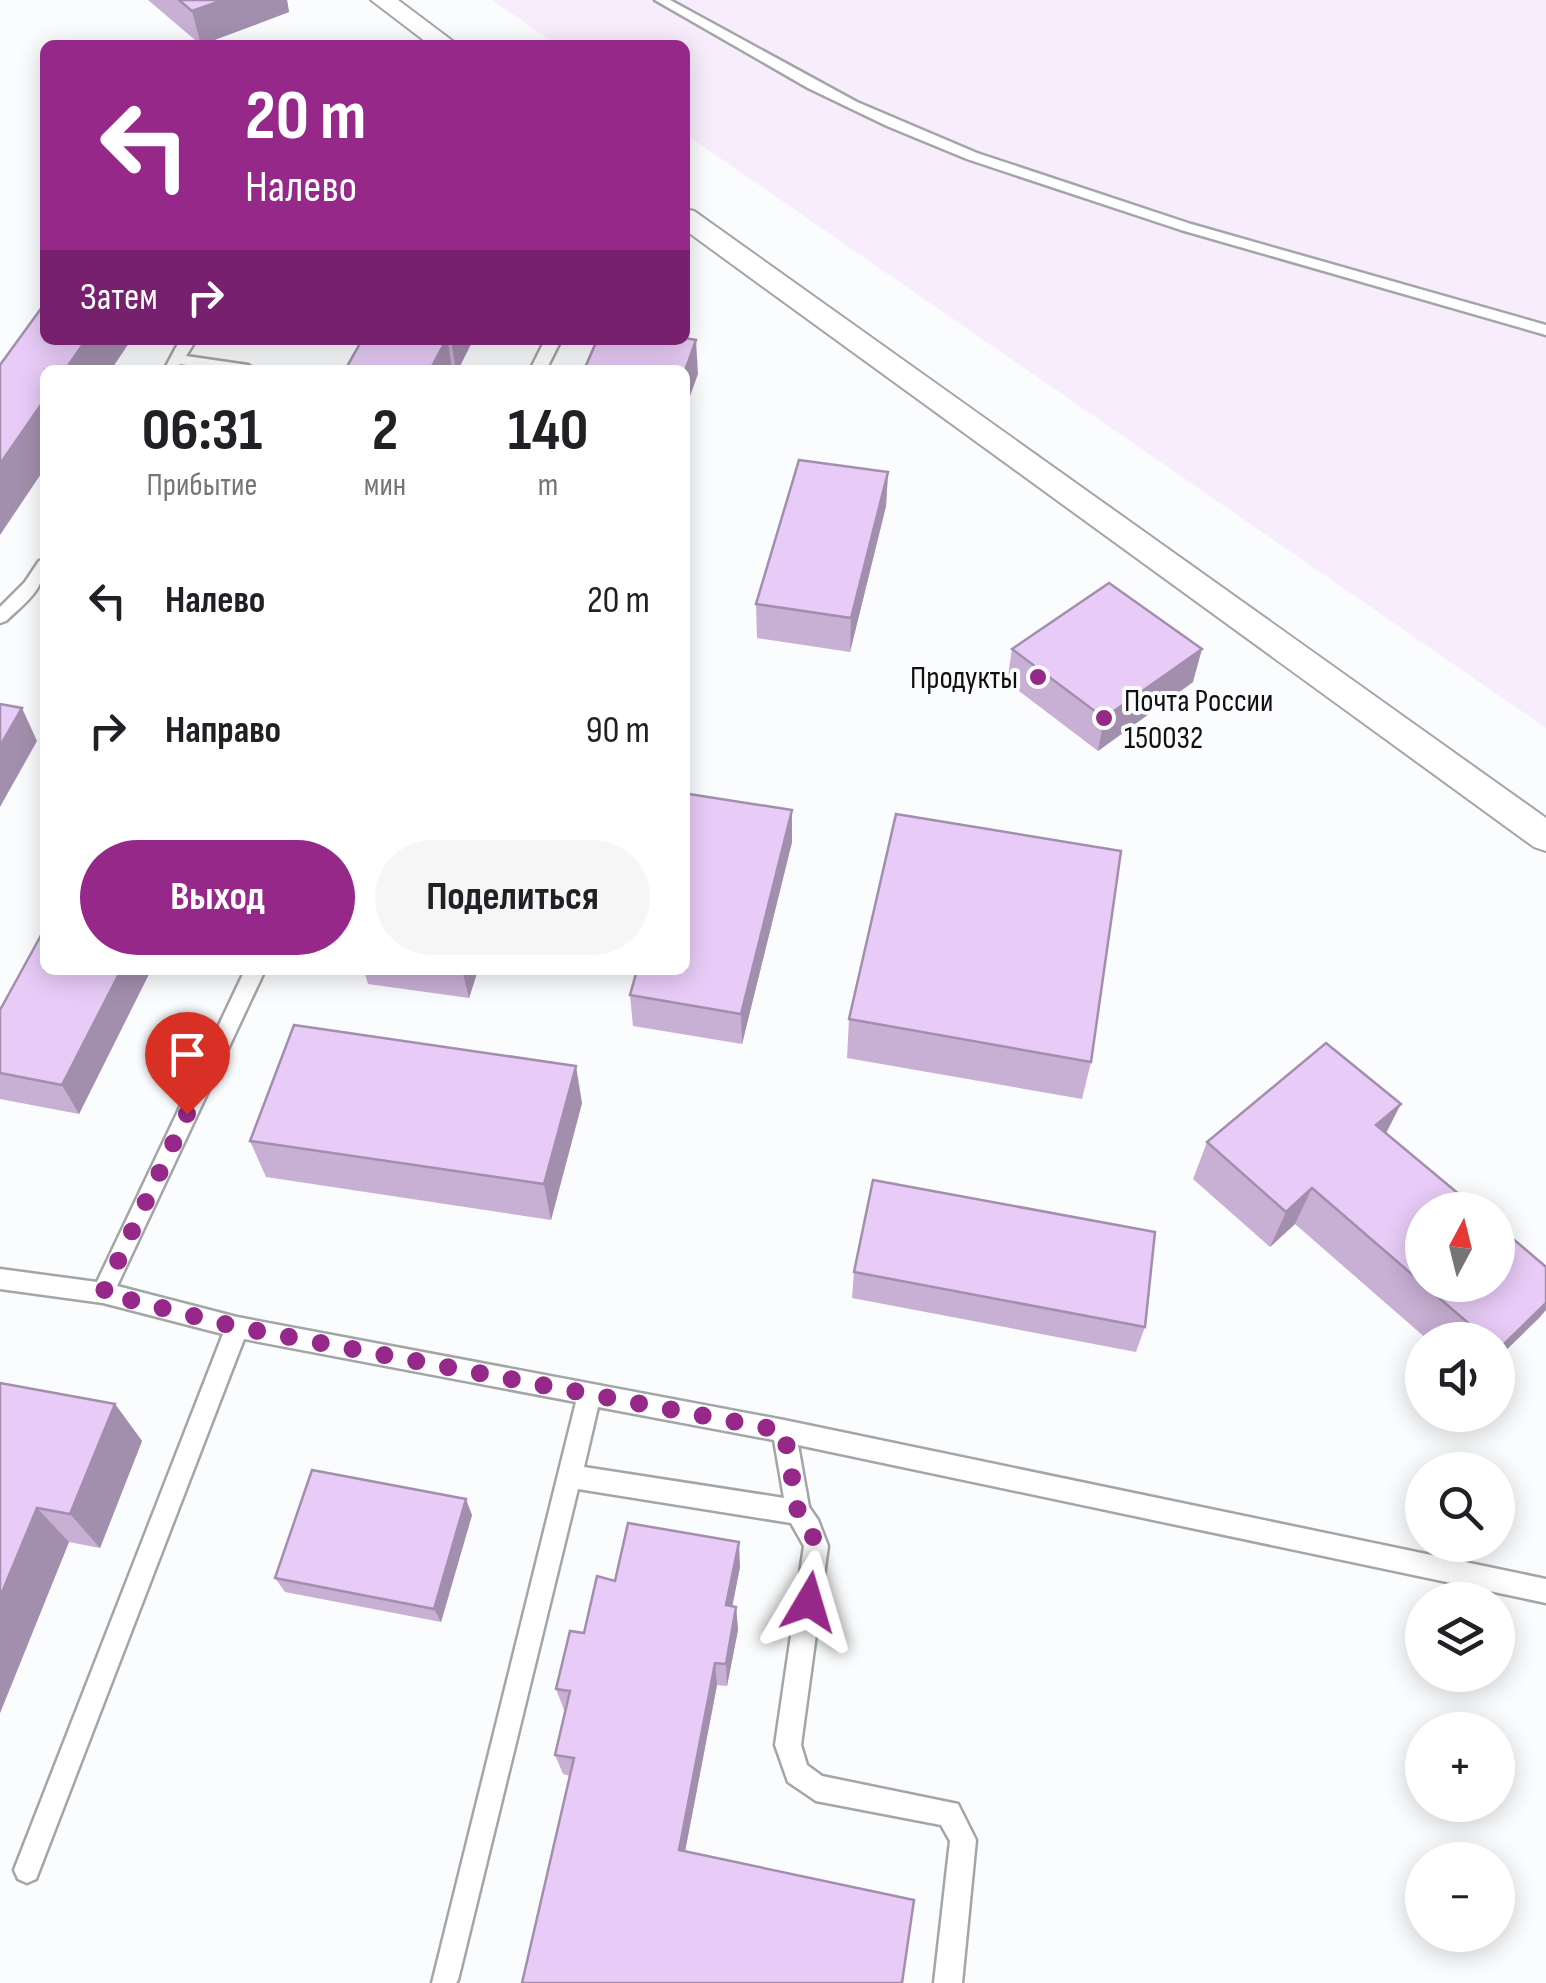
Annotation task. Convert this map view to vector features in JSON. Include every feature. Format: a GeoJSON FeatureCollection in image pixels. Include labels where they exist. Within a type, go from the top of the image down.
{"type":"FeatureCollection","features":[{"type":"Feature","properties":{"kind":"street"},"geometry":{"type":"LineString","coordinates":[[383,0],[439,40]]}},
{"type":"Feature","properties":{"kind":"street"},"geometry":{"type":"LineString","coordinates":[[690,221],[1546,837]]}},
{"type":"Feature","properties":{"kind":"lane"},"geometry":{"type":"LineString","coordinates":[[661,0],[789,74],[969,155],[1094,197],[1546,330]]}},
{"type":"Feature","properties":{"kind":"lane"},"geometry":{"type":"LineString","coordinates":[[0,617],[40,572]]}},
{"type":"Feature","properties":{"kind":"lane"},"geometry":{"type":"LineString","coordinates":[[103,1293],[253,975]]}},
{"type":"Feature","properties":{"kind":"lane"},"geometry":{"type":"LineString","coordinates":[[0,1280],[103,1293],[237,1327],[784,1431],[1546,1592]]}},
{"type":"Feature","properties":{"kind":"lane"},"geometry":{"type":"LineString","coordinates":[[28,1870],[237,1327]]}},
{"type":"Feature","properties":{"kind":"lane"},"geometry":{"type":"LineString","coordinates":[[444,1980],[590,1394]]}},
{"type":"Feature","properties":{"kind":"lane"},"geometry":{"type":"LineString","coordinates":[[784,1431],[798,1512],[810,1528],[816,1546],[788,1745],[792,1759],[797,1773],[816,1788],[949,1812],[964,1840],[948,1983]]}},
{"type":"Feature","properties":{"kind":"lane"},"geometry":{"type":"LineString","coordinates":[[569,1476],[798,1512]]}},
{"type":"Feature","properties":{"kind":"shaded area"},"geometry":{"type":"Polygon","coordinates":[[[492,0],[1546,0],[1546,728],[690,137],[690,40],[550,40],[492,0]]]}},
{"type":"Feature","properties":{"kind":"building"},"geometry":{"type":"Polygon","coordinates":[[[179,0],[223,0],[192,11],[179,0]]]}},
{"type":"Feature","properties":{"kind":"building"},"geometry":{"type":"Polygon","coordinates":[[[40,310],[40,345],[82,345],[68,365],[40,365],[40,406],[0,464],[0,365],[40,310]]]}},
{"type":"Feature","properties":{"kind":"building"},"geometry":{"type":"Polygon","coordinates":[[[690,339],[696,340],[687,365],[586,365],[595,345],[690,345],[690,339]]]}},
{"type":"Feature","properties":{"kind":"building"},"geometry":{"type":"Polygon","coordinates":[[[359,345],[443,345],[433,365],[348,365],[359,345]]]}},
{"type":"Feature","properties":{"kind":"building"},"geometry":{"type":"Polygon","coordinates":[[[799,460],[888,472],[851,618],[756,604],[799,460]]]}},
{"type":"Feature","properties":{"kind":"building"},"geometry":{"type":"Polygon","coordinates":[[[1109,583],[1202,649],[1104,718],[1012,649],[1109,583]]]}},
{"type":"Feature","properties":{"kind":"building"},"geometry":{"type":"Polygon","coordinates":[[[0,704],[22,708],[0,746],[0,704]]]}},
{"type":"Feature","properties":{"kind":"building"},"geometry":{"type":"Polygon","coordinates":[[[690,794],[792,810],[741,1014],[630,995],[636,975],[690,975],[690,794]]]}},
{"type":"Feature","properties":{"kind":"building"},"geometry":{"type":"Polygon","coordinates":[[[896,814],[1121,851],[1091,1062],[849,1019],[896,814]]]}},
{"type":"Feature","properties":{"kind":"building"},"geometry":{"type":"Polygon","coordinates":[[[40,937],[40,975],[118,975],[62,1085],[0,1073],[0,1010],[40,937]]]}},
{"type":"Feature","properties":{"kind":"building"},"geometry":{"type":"Polygon","coordinates":[[[294,1025],[576,1066],[544,1184],[250,1141],[294,1025]]]}},
{"type":"Feature","properties":{"kind":"building"},"geometry":{"type":"Polygon","coordinates":[[[1326,1043],[1401,1104],[1376,1125],[1456,1192],[1405,1192],[1405,1268],[1312,1188],[1286,1212],[1207,1142],[1326,1043]]]}},
{"type":"Feature","properties":{"kind":"building"},"geometry":{"type":"Polygon","coordinates":[[[873,1180],[1155,1232],[1145,1327],[854,1272],[873,1180]]]}},
{"type":"Feature","properties":{"kind":"building"},"geometry":{"type":"Polygon","coordinates":[[[1515,1241],[1546,1267],[1546,1303],[1515,1333],[1515,1322],[1467,1322],[1444,1302],[1515,1302],[1515,1241]]]}},
{"type":"Feature","properties":{"kind":"building"},"geometry":{"type":"Polygon","coordinates":[[[0,1383],[115,1404],[70,1514],[37,1508],[0,1597],[0,1383]]]}},
{"type":"Feature","properties":{"kind":"building"},"geometry":{"type":"Polygon","coordinates":[[[312,1470],[466,1499],[434,1609],[275,1578],[312,1470]]]}},
{"type":"Feature","properties":{"kind":"building"},"geometry":{"type":"Polygon","coordinates":[[[628,1523],[739,1542],[726,1605],[736,1607],[726,1664],[715,1663],[679,1850],[914,1900],[902,1983],[522,1983],[574,1758],[555,1755],[570,1691],[556,1689],[570,1631],[584,1633],[597,1576],[615,1581],[628,1523]]]}},
{"type":"Feature","properties":{"kind":"place","name":"Продукты"},"geometry":{"type":"Point","coordinates":[1038,677]}},
{"type":"Feature","properties":{"kind":"place","name":"Почта России 150032"},"geometry":{"type":"Point","coordinates":[1104,718]}},
{"type":"Feature","properties":{"kind":"route"},"geometry":{"type":"LineString","coordinates":[[187,1114],[103,1293],[237,1327],[784,1431],[798,1512],[810,1528],[816,1546],[809,1602]]}}]}
